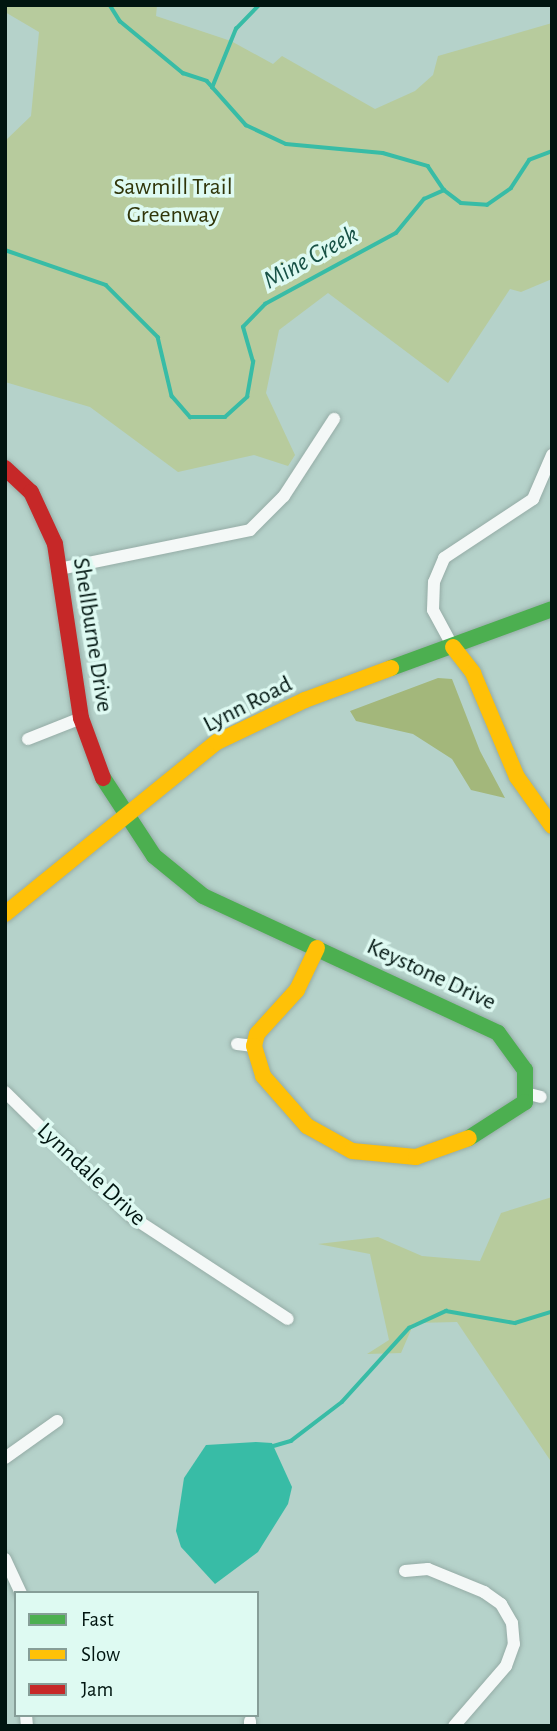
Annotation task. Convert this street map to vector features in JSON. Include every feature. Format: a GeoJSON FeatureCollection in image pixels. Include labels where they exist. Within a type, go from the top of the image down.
{"type":"FeatureCollection","features":[{"type":"Feature","properties":{"kind":"street"},"geometry":{"type":"LineString","coordinates":[[59,569],[250,530],[284,496],[334,419]]}},
{"type":"Feature","properties":{"kind":"street"},"geometry":{"type":"LineString","coordinates":[[552,455],[533,499],[444,558],[434,582],[432,610],[453,647],[473,673],[517,778],[552,826]]}},
{"type":"Feature","properties":{"kind":"street","name":"Shellburne Drive"},"geometry":{"type":"LineString","coordinates":[[5,467],[41,508],[59,569],[81,718],[106,790],[126,816]]}},
{"type":"Feature","properties":{"kind":"street","name":"Lynn Road"},"geometry":{"type":"LineString","coordinates":[[5,914],[216,743],[305,700],[552,610]]}},
{"type":"Feature","properties":{"kind":"street"},"geometry":{"type":"LineString","coordinates":[[28,739],[81,718]]}},
{"type":"Feature","properties":{"kind":"street","name":"Keystone Drive"},"geometry":{"type":"LineString","coordinates":[[126,816],[154,856],[184,884],[498,1033],[523,1063],[535,1095],[518,1109],[437,1153],[368,1155],[338,1146],[297,1117],[263,1076],[246,1045],[297,990],[317,948]]}},
{"type":"Feature","properties":{"kind":"street","name":"Lynndale Drive"},"geometry":{"type":"LineString","coordinates":[[5,1092],[132,1217],[288,1319]]}},
{"type":"Feature","properties":{"kind":"street"},"geometry":{"type":"LineString","coordinates":[[5,1458],[57,1421]]}},
{"type":"Feature","properties":{"kind":"street"},"geometry":{"type":"LineString","coordinates":[[5,1559],[20,1591]]}},
{"type":"Feature","properties":{"kind":"street"},"geometry":{"type":"LineString","coordinates":[[405,1571],[428,1569],[484,1592],[501,1604],[512,1623],[514,1644],[506,1666],[454,1726]]}},
{"type":"Feature","properties":{"kind":"green space","name":"Sawmill Trail Greenway"},"geometry":{"type":"Polygon","coordinates":[[[5,5],[157,5],[156,16],[231,41],[273,64],[282,56],[375,109],[415,91],[433,75],[438,56],[552,23],[552,279],[521,292],[510,289],[448,383],[328,293],[279,330],[266,393],[295,455],[288,466],[254,455],[178,472],[90,407],[5,382],[5,141],[31,116],[39,32],[5,12],[5,5]]]}},
{"type":"Feature","properties":{"kind":"green space"},"geometry":{"type":"Polygon","coordinates":[[[552,1197],[552,1463],[457,1322],[414,1323],[401,1353],[367,1354],[389,1340],[370,1254],[318,1244],[378,1237],[422,1256],[480,1261],[501,1213],[552,1197]]]}},
{"type":"Feature","properties":{"kind":"shaded area"},"geometry":{"type":"Polygon","coordinates":[[[438,678],[452,679],[480,751],[505,798],[471,790],[452,759],[413,734],[356,721],[350,711],[438,678]]]}},
{"type":"Feature","properties":{"kind":"shaded area"},"geometry":{"type":"Polygon","coordinates":[[[272,1443],[292,1487],[288,1504],[258,1552],[215,1584],[181,1547],[176,1531],[184,1478],[206,1445],[272,1443]]]}},
{"type":"Feature","properties":{"kind":"waterway"},"geometry":{"type":"LineString","coordinates":[[110,5],[120,21],[183,73],[207,81],[246,125],[286,144],[383,153],[428,166],[444,190]]}},
{"type":"Feature","properties":{"kind":"waterway"},"geometry":{"type":"LineString","coordinates":[[212,88],[236,29],[259,5]]}},
{"type":"Feature","properties":{"kind":"waterway","name":"Mine Creek"},"geometry":{"type":"LineString","coordinates":[[5,250],[106,285],[158,337],[172,396],[190,417],[225,417],[247,397],[253,362],[243,327],[265,304],[396,233],[424,199],[444,190],[461,203],[487,205],[511,188],[529,160],[552,151]]}},
{"type":"Feature","properties":{"kind":"waterway"},"geometry":{"type":"LineString","coordinates":[[270,1447],[291,1441],[342,1402],[409,1328],[446,1311],[515,1323],[552,1312]]}},
{"type":"Feature","properties":{"kind":"traffic: fast"},"geometry":{"type":"LineString","coordinates":[[391,668],[552,609]]}},
{"type":"Feature","properties":{"kind":"traffic: fast"},"geometry":{"type":"LineString","coordinates":[[103,778],[154,856],[203,896],[498,1033],[525,1070],[525,1102],[469,1138]]}},
{"type":"Feature","properties":{"kind":"traffic: slow"},"geometry":{"type":"LineString","coordinates":[[453,647],[473,673],[517,777],[552,826]]}},
{"type":"Feature","properties":{"kind":"traffic: slow"},"geometry":{"type":"LineString","coordinates":[[5,914],[217,742],[305,700],[391,668]]}},
{"type":"Feature","properties":{"kind":"traffic: slow"},"geometry":{"type":"LineString","coordinates":[[317,948],[297,990],[257,1034],[254,1046],[263,1076],[307,1126],[352,1151],[416,1157],[469,1138]]}},
{"type":"Feature","properties":{"kind":"traffic: jam"},"geometry":{"type":"LineString","coordinates":[[5,468],[31,492],[55,544],[81,718],[103,778]]}}]}
